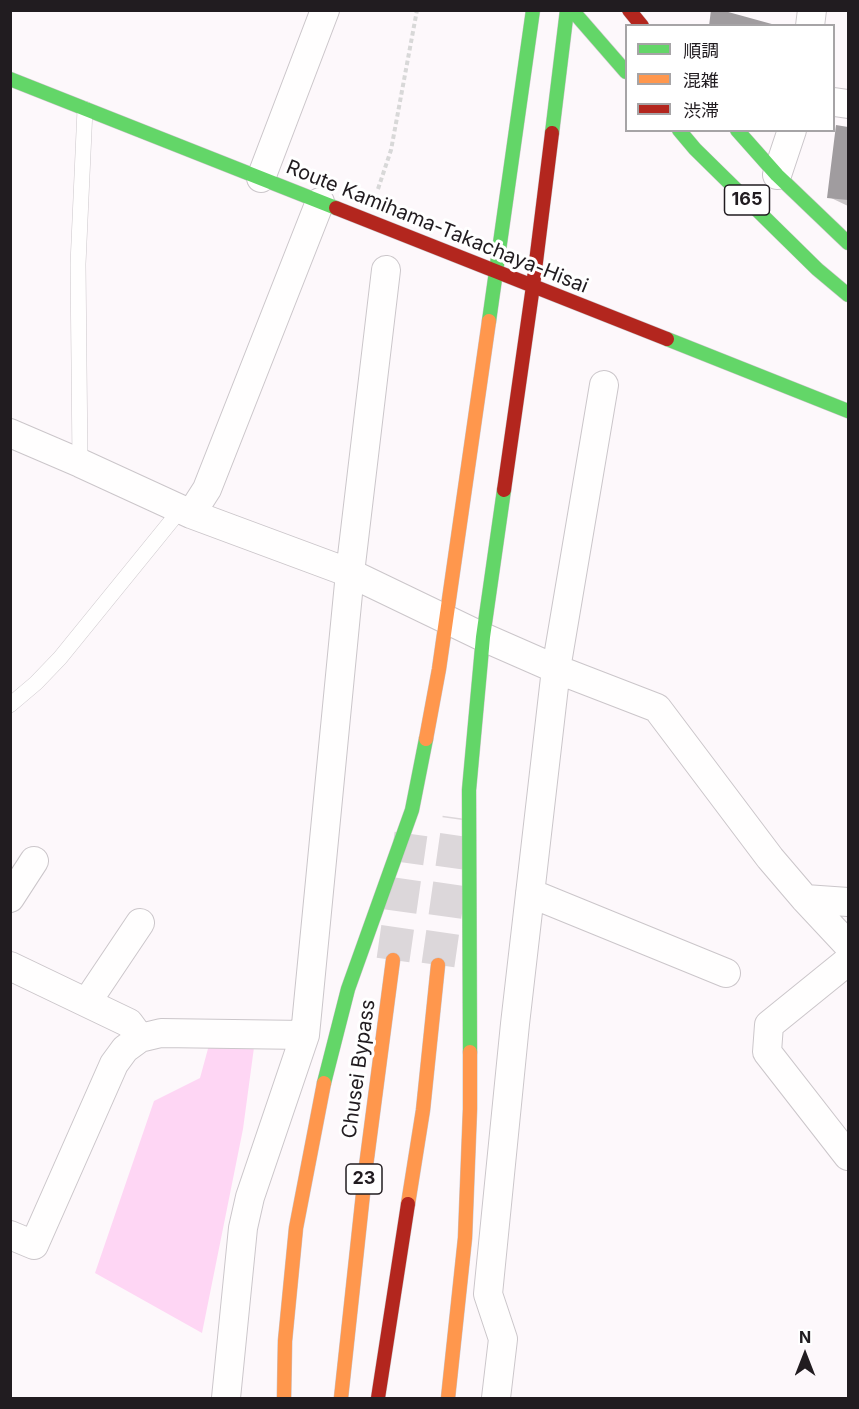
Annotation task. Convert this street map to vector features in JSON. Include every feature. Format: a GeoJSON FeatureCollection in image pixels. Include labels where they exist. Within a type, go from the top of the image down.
{"type":"FeatureCollection","features":[{"type":"Feature","properties":{"kind":"main road"},"geometry":{"type":"LineString","coordinates":[[284,1398],[285,1341],[297,1228],[319,1103],[348,989],[412,810],[439,669],[532,10]]}},
{"type":"Feature","properties":{"kind":"main road"},"geometry":{"type":"LineString","coordinates":[[448,1398],[465,1238],[470,1109],[469,790],[483,637],[533,286],[567,10]]}},
{"type":"Feature","properties":{"kind":"main road"},"geometry":{"type":"LineString","coordinates":[[572,10],[625,70]]}},
{"type":"Feature","properties":{"kind":"main road"},"geometry":{"type":"LineString","coordinates":[[629,10],[640,24]]}},
{"type":"Feature","properties":{"kind":"main road","name":"Route Kamihama-Takachaya-Hisai"},"geometry":{"type":"LineString","coordinates":[[10,79],[849,411]]}},
{"type":"Feature","properties":{"kind":"main road","name":"165"},"geometry":{"type":"LineString","coordinates":[[680,132],[817,269],[849,295]]}},
{"type":"Feature","properties":{"kind":"main road","name":"165"},"geometry":{"type":"LineString","coordinates":[[739,132],[777,175],[849,243]]}},
{"type":"Feature","properties":{"kind":"main road","name":"Chusei Bypass"},"geometry":{"type":"LineString","coordinates":[[341,1398],[366,1167],[393,960]]}},
{"type":"Feature","properties":{"kind":"main road","name":"23"},"geometry":{"type":"LineString","coordinates":[[378,1398],[423,1110],[438,965]]}},
{"type":"Feature","properties":{"kind":"street"},"geometry":{"type":"LineString","coordinates":[[261,178],[325,10]]}},
{"type":"Feature","properties":{"kind":"street"},"geometry":{"type":"LineString","coordinates":[[777,175],[791,132]]}},
{"type":"Feature","properties":{"kind":"street"},"geometry":{"type":"LineString","coordinates":[[186,512],[207,489],[320,202]]}},
{"type":"Feature","properties":{"kind":"street"},"geometry":{"type":"LineString","coordinates":[[226,1398],[243,1228],[250,1197],[305,1035],[350,573],[386,270]]}},
{"type":"Feature","properties":{"kind":"street"},"geometry":{"type":"LineString","coordinates":[[496,1398],[503,1339],[488,1294],[530,893],[556,669],[604,385]]}},
{"type":"Feature","properties":{"kind":"street"},"geometry":{"type":"LineString","coordinates":[[10,433],[80,462],[186,512],[350,573],[483,637],[556,669],[657,708],[770,858],[849,945]]}},
{"type":"Feature","properties":{"kind":"street"},"geometry":{"type":"LineString","coordinates":[[10,898],[33,861]]}},
{"type":"Feature","properties":{"kind":"street"},"geometry":{"type":"LineString","coordinates":[[530,893],[726,974]]}},
{"type":"Feature","properties":{"kind":"street"},"geometry":{"type":"LineString","coordinates":[[805,899],[849,902]]}},
{"type":"Feature","properties":{"kind":"street"},"geometry":{"type":"LineString","coordinates":[[87,1002],[140,923]]}},
{"type":"Feature","properties":{"kind":"street"},"geometry":{"type":"LineString","coordinates":[[849,961],[769,1025],[767,1052],[849,1156]]}},
{"type":"Feature","properties":{"kind":"street"},"geometry":{"type":"LineString","coordinates":[[10,966],[129,1023],[140,1038]]}},
{"type":"Feature","properties":{"kind":"street"},"geometry":{"type":"LineString","coordinates":[[10,1235],[33,1245],[114,1064],[125,1049],[140,1038],[161,1033],[305,1035]]}},
{"type":"Feature","properties":{"kind":"lane"},"geometry":{"type":"LineString","coordinates":[[80,462],[78,264],[85,109]]}},
{"type":"Feature","properties":{"kind":"lane"},"geometry":{"type":"LineString","coordinates":[[10,705],[60,658],[186,512]]}},
{"type":"Feature","properties":{"kind":"path"},"geometry":{"type":"LineString","coordinates":[[378,189],[392,150],[417,10]]}},
{"type":"Feature","properties":{"kind":"shaded area"},"geometry":{"type":"Polygon","coordinates":[[[255,1040],[243,1129],[202,1333],[95,1273],[154,1101],[200,1078],[209,1045],[255,1040]]]}},
{"type":"Feature","properties":{"kind":"building"},"geometry":{"type":"Polygon","coordinates":[[[711,10],[721,10],[772,24],[709,24],[711,10]]]}},
{"type":"Feature","properties":{"kind":"building"},"geometry":{"type":"Polygon","coordinates":[[[836,125],[848,127],[848,200],[827,198],[836,125]]]}},
{"type":"Feature","properties":{"kind":"tunnel"},"geometry":{"type":"LineString","coordinates":[[438,965],[459,818]]}},
{"type":"Feature","properties":{"kind":"tunnel"},"geometry":{"type":"LineString","coordinates":[[393,960],[411,834]]}},
{"type":"Feature","properties":{"kind":"traffic: fast"},"geometry":{"type":"LineString","coordinates":[[489,321],[533,10]]}},
{"type":"Feature","properties":{"kind":"traffic: fast"},"geometry":{"type":"LineString","coordinates":[[552,133],[567,10]]}},
{"type":"Feature","properties":{"kind":"traffic: fast"},"geometry":{"type":"LineString","coordinates":[[572,10],[625,71]]}},
{"type":"Feature","properties":{"kind":"traffic: fast"},"geometry":{"type":"LineString","coordinates":[[10,79],[336,208]]}},
{"type":"Feature","properties":{"kind":"traffic: fast"},"geometry":{"type":"LineString","coordinates":[[681,132],[695,149],[817,269],[848,295]]}},
{"type":"Feature","properties":{"kind":"traffic: fast"},"geometry":{"type":"LineString","coordinates":[[739,132],[777,175],[848,243]]}},
{"type":"Feature","properties":{"kind":"traffic: fast"},"geometry":{"type":"LineString","coordinates":[[667,339],[848,411]]}},
{"type":"Feature","properties":{"kind":"traffic: fast"},"geometry":{"type":"LineString","coordinates":[[470,1052],[469,790],[483,637],[504,490]]}},
{"type":"Feature","properties":{"kind":"traffic: fast"},"geometry":{"type":"LineString","coordinates":[[324,1083],[348,989],[412,810],[426,739]]}},
{"type":"Feature","properties":{"kind":"traffic: slow"},"geometry":{"type":"LineString","coordinates":[[426,739],[439,669],[489,321]]}},
{"type":"Feature","properties":{"kind":"traffic: slow"},"geometry":{"type":"LineString","coordinates":[[341,1398],[366,1166],[393,960]]}},
{"type":"Feature","properties":{"kind":"traffic: slow"},"geometry":{"type":"LineString","coordinates":[[408,1204],[423,1110],[438,965]]}},
{"type":"Feature","properties":{"kind":"traffic: slow"},"geometry":{"type":"LineString","coordinates":[[448,1398],[465,1238],[470,1052]]}},
{"type":"Feature","properties":{"kind":"traffic: slow"},"geometry":{"type":"LineString","coordinates":[[284,1398],[285,1341],[296,1228],[324,1083]]}},
{"type":"Feature","properties":{"kind":"traffic: jam"},"geometry":{"type":"LineString","coordinates":[[629,10],[640,24]]}},
{"type":"Feature","properties":{"kind":"traffic: jam"},"geometry":{"type":"LineString","coordinates":[[504,490],[552,133]]}},
{"type":"Feature","properties":{"kind":"traffic: jam"},"geometry":{"type":"LineString","coordinates":[[336,208],[667,339]]}},
{"type":"Feature","properties":{"kind":"traffic: jam"},"geometry":{"type":"LineString","coordinates":[[378,1398],[408,1204]]}}]}
